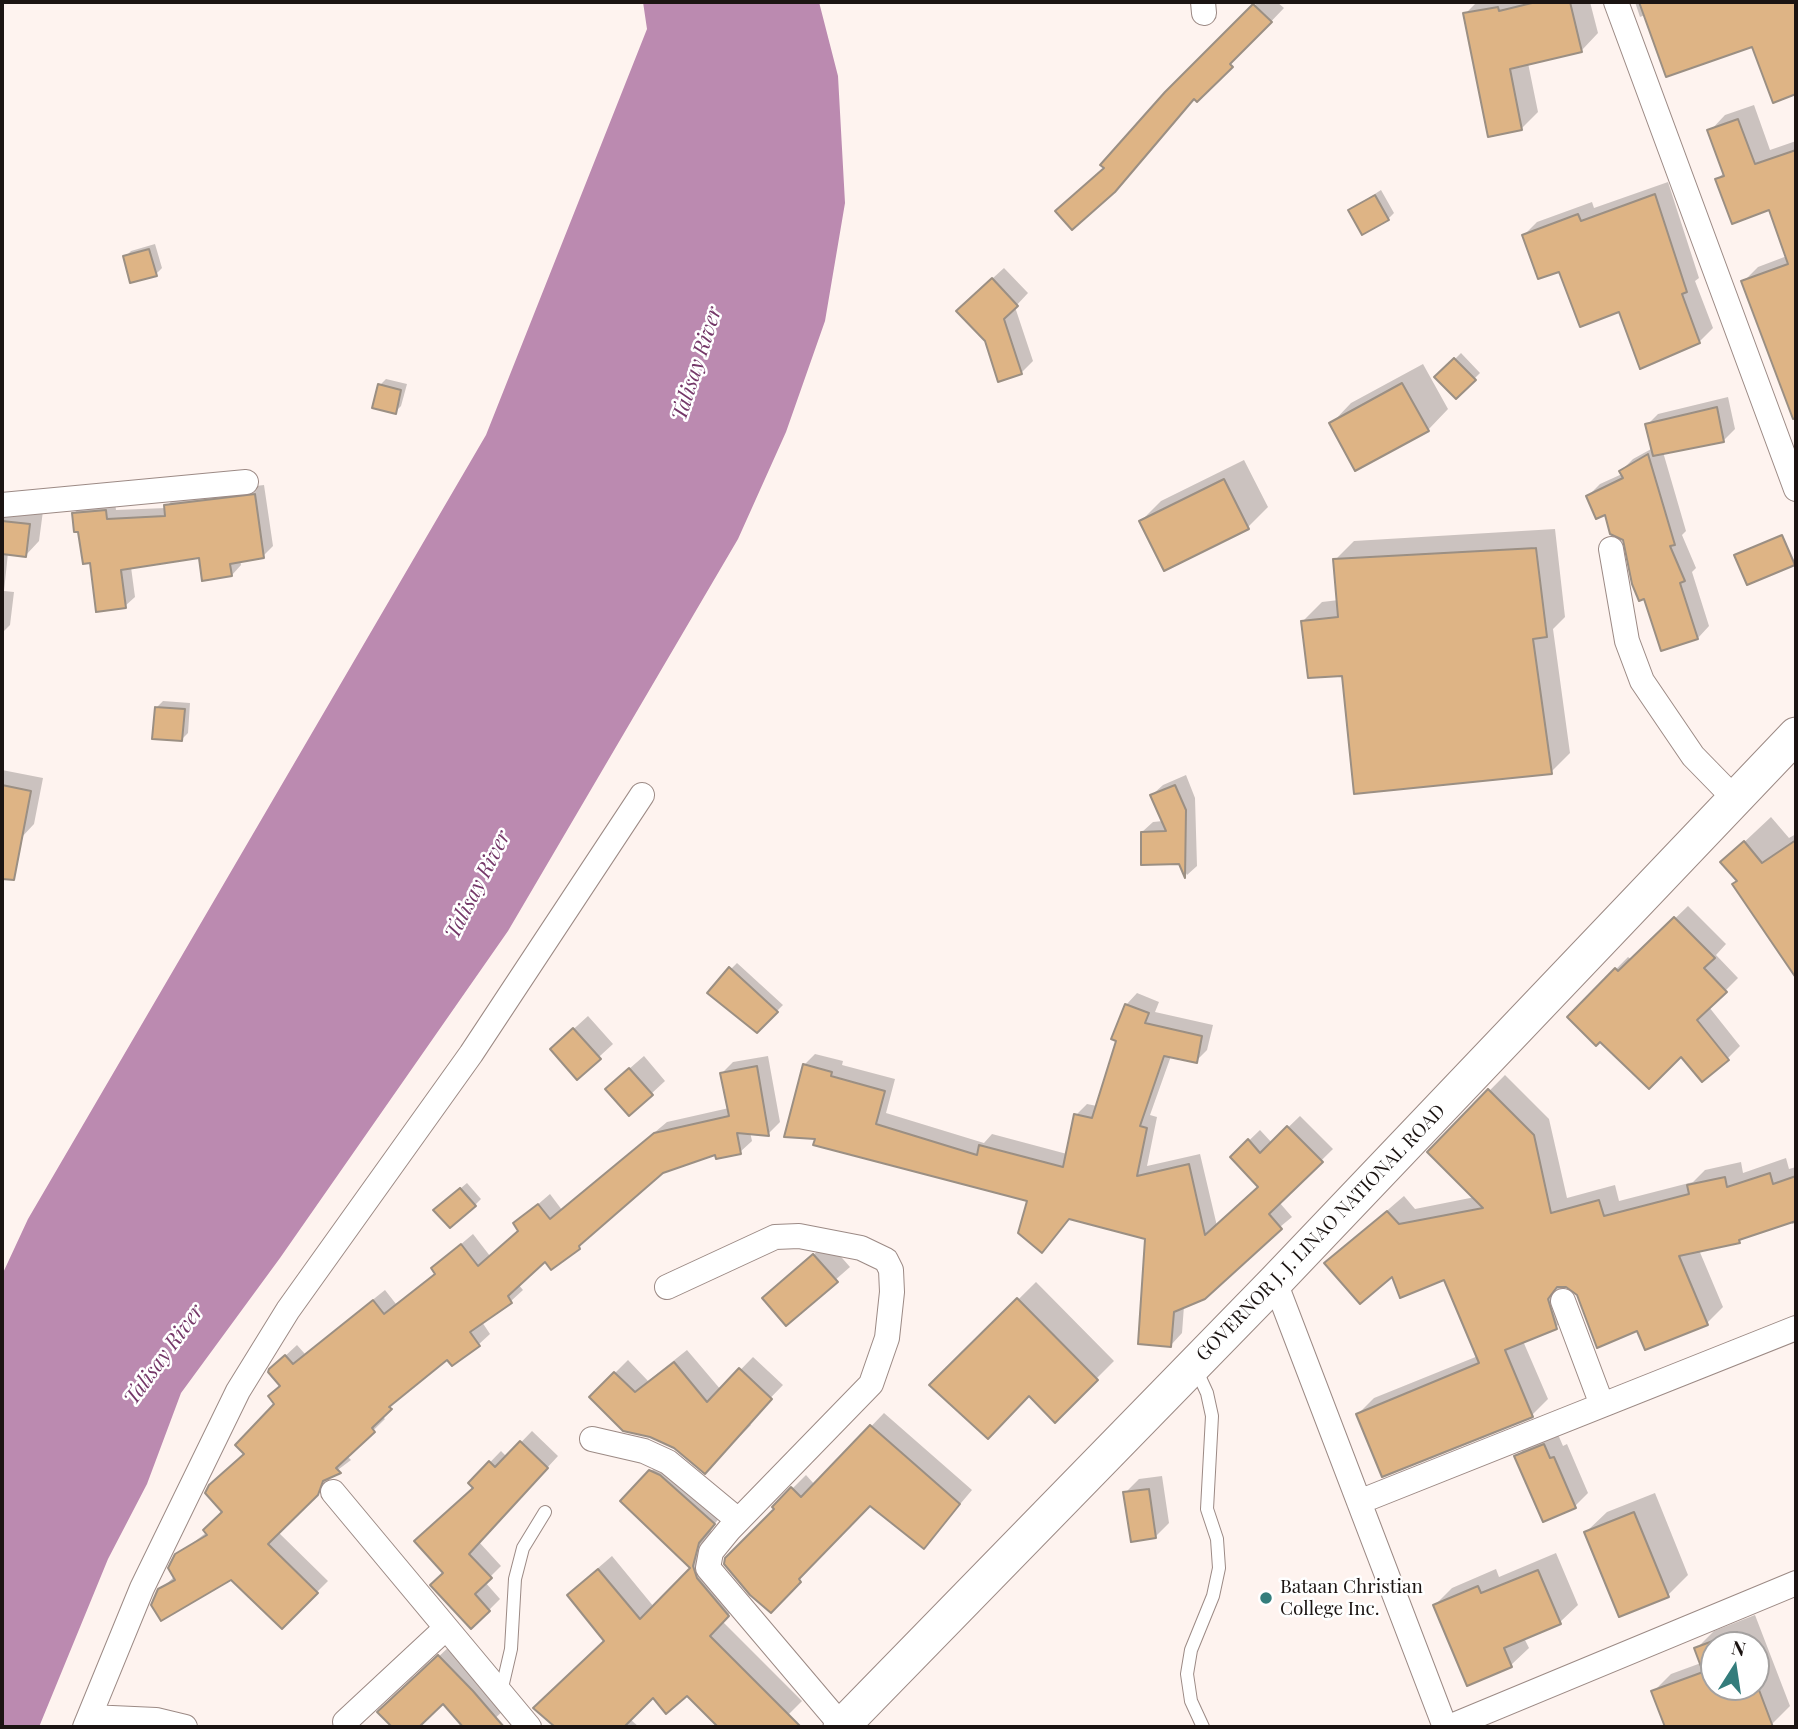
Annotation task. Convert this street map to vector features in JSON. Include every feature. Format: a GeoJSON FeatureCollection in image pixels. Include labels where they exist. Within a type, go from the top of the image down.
{"type":"FeatureCollection","features":[{"type":"Feature","properties":{"kind":"main road","name":"GOVERNOR J. J. LINAO NATIONAL ROAD"},"geometry":{"type":"LineString","coordinates":[[842,1727],[1275,1282],[1796,735]]}},
{"type":"Feature","properties":{"kind":"street"},"geometry":{"type":"LineString","coordinates":[[1616,2],[1796,489]]}},
{"type":"Feature","properties":{"kind":"street"},"geometry":{"type":"LineString","coordinates":[[2,505],[246,482]]}},
{"type":"Feature","properties":{"kind":"street"},"geometry":{"type":"LineString","coordinates":[[1611,549],[1628,641],[1642,681],[1693,756],[1735,799]]}},
{"type":"Feature","properties":{"kind":"street"},"geometry":{"type":"LineString","coordinates":[[185,1727],[156,1720],[88,1722],[152,1567],[237,1391],[288,1310],[471,1054],[642,796]]}},
{"type":"Feature","properties":{"kind":"street"},"geometry":{"type":"LineString","coordinates":[[667,1287],[775,1237],[799,1236],[861,1248],[886,1259],[891,1270],[892,1292],[887,1338],[872,1384],[738,1520],[711,1552],[708,1568],[842,1727]]}},
{"type":"Feature","properties":{"kind":"street"},"geometry":{"type":"LineString","coordinates":[[1275,1282],[1447,1727],[1796,1583]]}},
{"type":"Feature","properties":{"kind":"street"},"geometry":{"type":"LineString","coordinates":[[1563,1301],[1602,1405]]}},
{"type":"Feature","properties":{"kind":"street"},"geometry":{"type":"LineString","coordinates":[[1359,1502],[1796,1328]]}},
{"type":"Feature","properties":{"kind":"street"},"geometry":{"type":"LineString","coordinates":[[592,1439],[644,1451],[668,1462],[738,1520]]}},
{"type":"Feature","properties":{"kind":"street"},"geometry":{"type":"LineString","coordinates":[[334,1492],[529,1727]]}},
{"type":"Feature","properties":{"kind":"street"},"geometry":{"type":"LineString","coordinates":[[345,1721],[446,1628]]}},
{"type":"Feature","properties":{"kind":"lane"},"geometry":{"type":"LineString","coordinates":[[1194,1365],[1207,1393],[1212,1416],[1207,1510],[1217,1539],[1219,1568],[1213,1596],[1191,1650],[1187,1674],[1191,1701],[1203,1727]]}},
{"type":"Feature","properties":{"kind":"lane"},"geometry":{"type":"LineString","coordinates":[[501,1693],[512,1649],[515,1580],[523,1548],[545,1512]]}},
{"type":"Feature","properties":{"kind":"water","name":"Talisay River"},"geometry":{"type":"Polygon","coordinates":[[[643,2],[819,2],[838,76],[845,203],[825,321],[786,432],[738,539],[508,931],[280,1258],[181,1393],[147,1484],[108,1559],[39,1727],[2,1727],[2,1275],[28,1219],[486,435],[647,29],[643,2]]]}},
{"type":"Feature","properties":{"kind":"building"},"geometry":{"type":"Polygon","coordinates":[[[1536,2],[1570,2],[1582,52],[1510,69],[1522,130],[1488,137],[1463,13],[1498,7],[1499,11],[1536,2]]]}},
{"type":"Feature","properties":{"kind":"building"},"geometry":{"type":"Polygon","coordinates":[[[1639,2],[1796,2],[1796,94],[1773,103],[1752,47],[1666,77],[1639,2]]]}},
{"type":"Feature","properties":{"kind":"building"},"geometry":{"type":"Polygon","coordinates":[[[1253,4],[1272,22],[1230,64],[1233,67],[1197,102],[1194,99],[1115,192],[1072,230],[1055,211],[1104,168],[1100,165],[1165,92],[1253,4]]]}},
{"type":"Feature","properties":{"kind":"building"},"geometry":{"type":"Polygon","coordinates":[[[1738,119],[1755,164],[1796,150],[1796,418],[1793,419],[1741,281],[1788,264],[1769,210],[1732,224],[1715,179],[1724,176],[1707,130],[1738,119]]]}},
{"type":"Feature","properties":{"kind":"building"},"geometry":{"type":"Polygon","coordinates":[[[1655,194],[1687,292],[1682,294],[1700,343],[1640,369],[1619,312],[1580,327],[1559,272],[1538,279],[1522,235],[1578,214],[1581,221],[1655,194]]]}},
{"type":"Feature","properties":{"kind":"building"},"geometry":{"type":"Polygon","coordinates":[[[1375,195],[1389,220],[1362,235],[1348,210],[1375,195]]]}},
{"type":"Feature","properties":{"kind":"building"},"geometry":{"type":"Polygon","coordinates":[[[149,249],[157,276],[130,283],[123,256],[149,249]]]}},
{"type":"Feature","properties":{"kind":"building"},"geometry":{"type":"Polygon","coordinates":[[[992,278],[1018,306],[1004,319],[1022,374],[998,382],[985,341],[956,311],[992,278]]]}},
{"type":"Feature","properties":{"kind":"building"},"geometry":{"type":"Polygon","coordinates":[[[1454,358],[1476,380],[1456,399],[1434,377],[1454,358]]]}},
{"type":"Feature","properties":{"kind":"building"},"geometry":{"type":"Polygon","coordinates":[[[1402,383],[1429,431],[1355,471],[1329,423],[1402,383]]]}},
{"type":"Feature","properties":{"kind":"building"},"geometry":{"type":"Polygon","coordinates":[[[378,384],[401,390],[396,414],[372,408],[378,384]]]}},
{"type":"Feature","properties":{"kind":"building"},"geometry":{"type":"Polygon","coordinates":[[[1717,407],[1724,442],[1653,456],[1645,424],[1717,407]]]}},
{"type":"Feature","properties":{"kind":"building"},"geometry":{"type":"Polygon","coordinates":[[[1648,454],[1675,545],[1670,546],[1685,581],[1680,583],[1698,639],[1661,651],[1644,599],[1639,601],[1632,584],[1623,540],[1610,534],[1605,515],[1596,519],[1586,496],[1623,478],[1619,471],[1648,454]]]}},
{"type":"Feature","properties":{"kind":"building"},"geometry":{"type":"Polygon","coordinates":[[[1224,479],[1249,529],[1164,571],[1139,521],[1224,479]]]}},
{"type":"Feature","properties":{"kind":"building"},"geometry":{"type":"Polygon","coordinates":[[[255,494],[264,558],[230,564],[232,576],[202,581],[199,558],[121,570],[126,608],[96,612],[90,563],[83,564],[72,513],[106,510],[107,519],[165,516],[164,505],[255,494]]]}},
{"type":"Feature","properties":{"kind":"building"},"geometry":{"type":"Polygon","coordinates":[[[2,521],[30,524],[26,557],[2,554],[2,521]]]}},
{"type":"Feature","properties":{"kind":"building"},"geometry":{"type":"Polygon","coordinates":[[[1782,535],[1795,565],[1747,585],[1734,555],[1782,535]]]}},
{"type":"Feature","properties":{"kind":"building"},"geometry":{"type":"Polygon","coordinates":[[[1536,548],[1547,637],[1533,639],[1552,774],[1354,794],[1342,676],[1308,678],[1301,621],[1338,617],[1333,559],[1536,548]]]}},
{"type":"Feature","properties":{"kind":"building"},"geometry":{"type":"Polygon","coordinates":[[[155,707],[185,709],[182,741],[152,739],[155,707]]]}},
{"type":"Feature","properties":{"kind":"building"},"geometry":{"type":"Polygon","coordinates":[[[2,785],[31,791],[14,880],[2,879],[2,785]]]}},
{"type":"Feature","properties":{"kind":"building"},"geometry":{"type":"Polygon","coordinates":[[[1175,785],[1186,810],[1185,878],[1179,864],[1141,865],[1141,832],[1166,831],[1150,795],[1175,785]]]}},
{"type":"Feature","properties":{"kind":"building"},"geometry":{"type":"Polygon","coordinates":[[[1796,840],[1796,978],[1732,884],[1737,881],[1720,862],[1744,841],[1762,863],[1796,840]]]}},
{"type":"Feature","properties":{"kind":"building"},"geometry":{"type":"Polygon","coordinates":[[[1674,917],[1715,958],[1704,968],[1727,992],[1697,1020],[1729,1060],[1702,1082],[1681,1057],[1649,1089],[1600,1042],[1596,1046],[1567,1017],[1615,968],[1618,971],[1674,917]]]}},
{"type":"Feature","properties":{"kind":"building"},"geometry":{"type":"Polygon","coordinates":[[[729,967],[778,1012],[757,1033],[707,993],[729,967]]]}},
{"type":"Feature","properties":{"kind":"building"},"geometry":{"type":"Polygon","coordinates":[[[1125,1004],[1149,1013],[1145,1023],[1202,1036],[1197,1063],[1164,1056],[1140,1126],[1147,1128],[1137,1176],[1189,1164],[1205,1235],[1258,1187],[1230,1157],[1248,1139],[1260,1153],[1287,1126],[1323,1162],[1269,1214],[1282,1229],[1205,1299],[1174,1312],[1171,1347],[1138,1344],[1145,1239],[1069,1219],[1042,1253],[1018,1233],[1027,1201],[813,1145],[815,1139],[784,1137],[803,1064],[832,1072],[831,1076],[885,1091],[876,1124],[977,1155],[979,1145],[1063,1167],[1074,1114],[1092,1118],[1116,1041],[1111,1039],[1125,1004]]]}},
{"type":"Feature","properties":{"kind":"building"},"geometry":{"type":"Polygon","coordinates":[[[573,1028],[601,1059],[577,1080],[550,1049],[573,1028]]]}},
{"type":"Feature","properties":{"kind":"building"},"geometry":{"type":"Polygon","coordinates":[[[757,1066],[769,1136],[737,1133],[741,1154],[716,1159],[715,1155],[663,1173],[579,1246],[580,1249],[551,1270],[545,1262],[508,1296],[512,1303],[470,1332],[480,1346],[452,1366],[447,1360],[389,1407],[392,1409],[372,1428],[375,1432],[336,1468],[341,1473],[323,1481],[318,1495],[268,1544],[318,1593],[282,1629],[231,1580],[161,1621],[151,1605],[158,1589],[175,1580],[168,1568],[175,1554],[207,1535],[203,1530],[222,1512],[205,1493],[209,1485],[244,1454],[235,1445],[274,1404],[268,1396],[280,1386],[268,1372],[269,1369],[285,1355],[293,1364],[373,1300],[384,1314],[435,1274],[431,1268],[461,1244],[478,1266],[518,1231],[513,1223],[538,1204],[550,1219],[654,1133],[729,1116],[720,1073],[757,1066]]]}},
{"type":"Feature","properties":{"kind":"building"},"geometry":{"type":"Polygon","coordinates":[[[629,1068],[653,1095],[629,1116],[605,1089],[629,1068]]]}},
{"type":"Feature","properties":{"kind":"building"},"geometry":{"type":"Polygon","coordinates":[[[1488,1089],[1534,1135],[1551,1213],[1599,1200],[1604,1216],[1689,1194],[1687,1185],[1725,1177],[1727,1187],[1770,1173],[1773,1184],[1796,1176],[1796,1221],[1739,1240],[1740,1243],[1679,1256],[1708,1325],[1645,1350],[1637,1331],[1597,1348],[1577,1295],[1566,1287],[1557,1287],[1548,1299],[1557,1329],[1505,1350],[1533,1417],[1382,1477],[1356,1414],[1479,1363],[1444,1280],[1400,1298],[1392,1277],[1360,1304],[1324,1263],[1387,1211],[1399,1224],[1483,1208],[1427,1152],[1488,1089]]]}},
{"type":"Feature","properties":{"kind":"building"},"geometry":{"type":"Polygon","coordinates":[[[460,1188],[476,1206],[450,1228],[433,1210],[460,1188]]]}},
{"type":"Feature","properties":{"kind":"building"},"geometry":{"type":"Polygon","coordinates":[[[813,1254],[838,1282],[786,1326],[762,1298],[813,1254]]]}},
{"type":"Feature","properties":{"kind":"building"},"geometry":{"type":"Polygon","coordinates":[[[1017,1298],[1098,1380],[1055,1423],[1029,1396],[988,1439],[929,1385],[1017,1298]]]}},
{"type":"Feature","properties":{"kind":"building"},"geometry":{"type":"Polygon","coordinates":[[[674,1362],[707,1402],[739,1368],[772,1399],[705,1474],[674,1448],[650,1437],[623,1431],[589,1397],[614,1372],[635,1392],[674,1362]]]}},
{"type":"Feature","properties":{"kind":"building"},"geometry":{"type":"Polygon","coordinates":[[[870,1425],[960,1504],[924,1549],[870,1506],[799,1579],[801,1582],[771,1613],[750,1595],[724,1564],[725,1558],[774,1509],[772,1507],[791,1487],[801,1497],[870,1425]]]}},
{"type":"Feature","properties":{"kind":"building"},"geometry":{"type":"Polygon","coordinates":[[[520,1441],[548,1468],[469,1554],[492,1578],[475,1594],[490,1611],[471,1629],[430,1585],[443,1573],[414,1541],[473,1488],[468,1483],[489,1461],[495,1467],[520,1441]]]}},
{"type":"Feature","properties":{"kind":"building"},"geometry":{"type":"Polygon","coordinates":[[[1544,1444],[1550,1458],[1554,1457],[1576,1508],[1543,1522],[1514,1456],[1544,1444]]]}},
{"type":"Feature","properties":{"kind":"building"},"geometry":{"type":"Polygon","coordinates":[[[649,1470],[660,1475],[715,1524],[699,1543],[693,1566],[697,1578],[729,1616],[710,1636],[801,1727],[718,1727],[687,1696],[666,1714],[653,1698],[624,1727],[555,1727],[533,1708],[604,1641],[567,1595],[598,1569],[640,1619],[690,1568],[620,1501],[649,1470]]]}},
{"type":"Feature","properties":{"kind":"building"},"geometry":{"type":"Polygon","coordinates":[[[1149,1489],[1156,1538],[1131,1542],[1123,1492],[1149,1489]]]}},
{"type":"Feature","properties":{"kind":"building"},"geometry":{"type":"Polygon","coordinates":[[[1634,1512],[1669,1597],[1619,1617],[1584,1532],[1634,1512]]]}},
{"type":"Feature","properties":{"kind":"building"},"geometry":{"type":"Polygon","coordinates":[[[1538,1570],[1561,1624],[1504,1648],[1512,1667],[1467,1686],[1433,1605],[1478,1586],[1481,1593],[1538,1570]]]}},
{"type":"Feature","properties":{"kind":"building"},"geometry":{"type":"Polygon","coordinates":[[[1700,1646],[1700,1664],[1694,1648],[1700,1646]]]}},
{"type":"Feature","properties":{"kind":"building"},"geometry":{"type":"Polygon","coordinates":[[[438,1655],[504,1727],[463,1727],[443,1704],[419,1727],[392,1727],[377,1712],[438,1655]]]}},
{"type":"Feature","properties":{"kind":"building"},"geometry":{"type":"Polygon","coordinates":[[[1700,1673],[1700,1701],[1763,1701],[1773,1727],[1665,1727],[1651,1691],[1700,1673]]]}},
{"type":"Feature","properties":{"kind":"place","name":"Bataan Christian College Inc."},"geometry":{"type":"Point","coordinates":[1266,1598]}}]}
